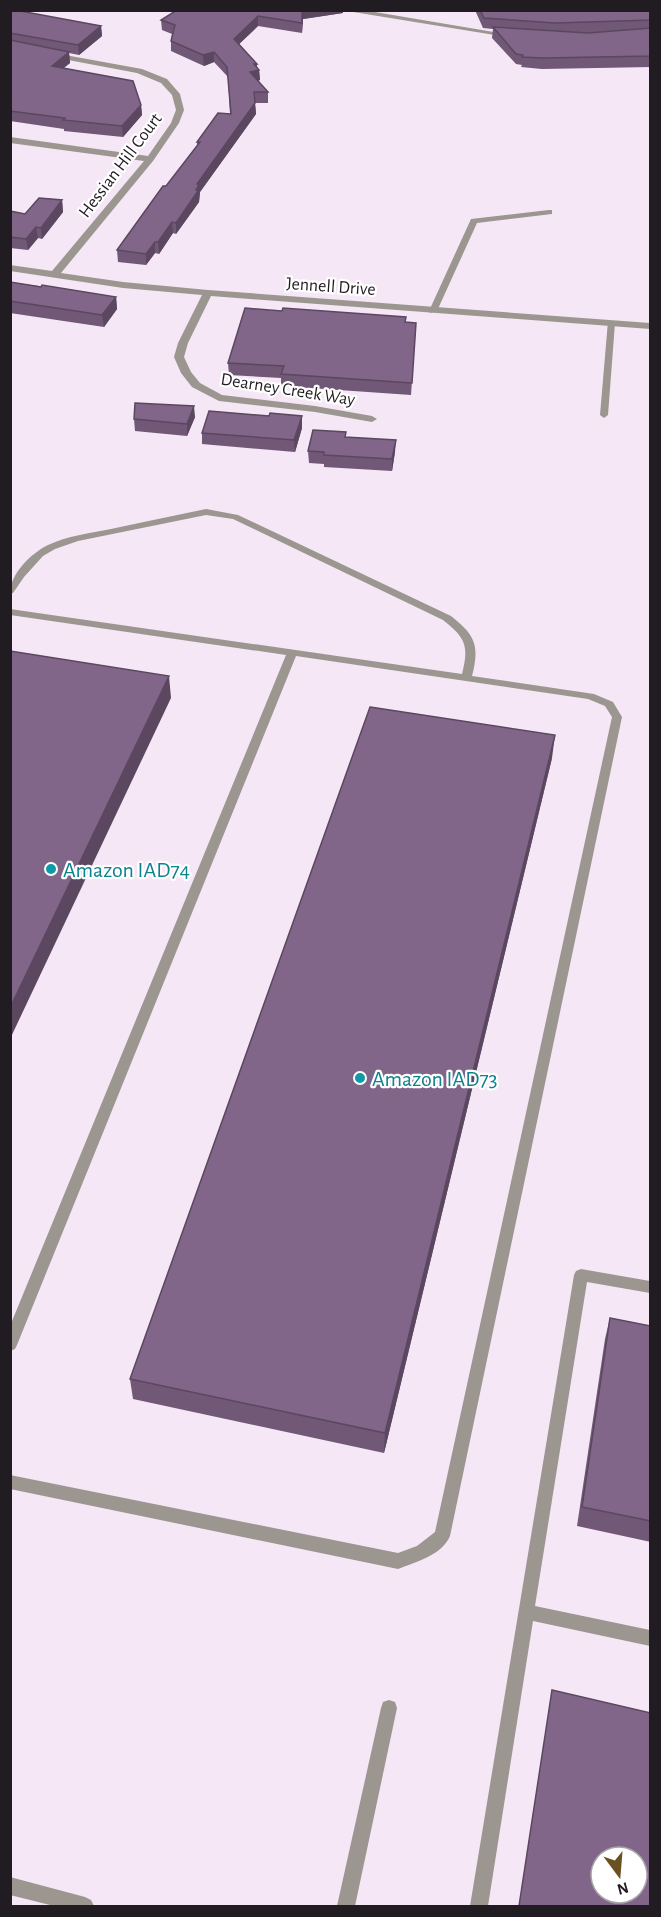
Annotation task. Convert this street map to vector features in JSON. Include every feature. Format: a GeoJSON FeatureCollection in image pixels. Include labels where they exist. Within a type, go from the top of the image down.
{"type":"FeatureCollection","features":[{"type":"Feature","properties":{"kind":"street"},"geometry":{"type":"LineString","coordinates":[[345,10],[428,20],[526,38]]}},
{"type":"Feature","properties":{"kind":"street","name":"Hessian Hill Court"},"geometry":{"type":"LineString","coordinates":[[10,47],[114,65],[164,81],[177,94],[180,110],[175,123],[150,159],[54,275]]}},
{"type":"Feature","properties":{"kind":"street"},"geometry":{"type":"LineString","coordinates":[[10,140],[150,159]]}},
{"type":"Feature","properties":{"kind":"street","name":"Jennell Drive"},"geometry":{"type":"LineString","coordinates":[[10,268],[123,285],[208,293],[651,326]]}},
{"type":"Feature","properties":{"kind":"street","name":"Dearney Creek Way"},"geometry":{"type":"LineString","coordinates":[[208,293],[183,343],[179,357],[186,373],[196,385],[219,398],[315,409],[372,419]]}},
{"type":"Feature","properties":{"kind":"lane"},"geometry":{"type":"LineString","coordinates":[[433,311],[474,221],[549,212]]}},
{"type":"Feature","properties":{"kind":"lane"},"geometry":{"type":"LineString","coordinates":[[604,416],[610,323]]}},
{"type":"Feature","properties":{"kind":"lane"},"geometry":{"type":"LineString","coordinates":[[10,591],[32,562],[52,547],[75,539],[164,520],[216,512],[235,517],[447,618],[471,641],[472,655],[466,678]]}},
{"type":"Feature","properties":{"kind":"lane"},"geometry":{"type":"LineString","coordinates":[[10,612],[590,696],[609,704],[617,717],[442,1536],[422,1552],[398,1561],[10,1482]]}},
{"type":"Feature","properties":{"kind":"lane"},"geometry":{"type":"LineString","coordinates":[[10,1345],[292,653]]}},
{"type":"Feature","properties":{"kind":"lane"},"geometry":{"type":"LineString","coordinates":[[479,1906],[581,1275],[651,1287]]}},
{"type":"Feature","properties":{"kind":"lane"},"geometry":{"type":"LineString","coordinates":[[526,1612],[651,1638]]}},
{"type":"Feature","properties":{"kind":"lane"},"geometry":{"type":"LineString","coordinates":[[346,1906],[389,1708]]}},
{"type":"Feature","properties":{"kind":"lane"},"geometry":{"type":"LineString","coordinates":[[10,1886],[85,1906]]}},
{"type":"Feature","properties":{"kind":"building"},"geometry":{"type":"Polygon","coordinates":[[[10,10],[101,26],[78,45],[10,33],[10,10]]]}},
{"type":"Feature","properties":{"kind":"building"},"geometry":{"type":"Polygon","coordinates":[[[177,10],[302,10],[302,23],[258,16],[234,39],[257,64],[254,64],[259,70],[250,72],[268,92],[254,92],[255,103],[197,184],[199,185],[196,190],[198,191],[176,223],[172,222],[158,242],[155,242],[146,254],[117,250],[163,186],[166,186],[200,142],[197,142],[218,113],[231,114],[227,67],[214,52],[203,55],[171,41],[175,25],[161,20],[177,10]]]}},
{"type":"Feature","properties":{"kind":"building"},"geometry":{"type":"Polygon","coordinates":[[[480,10],[651,10],[651,20],[555,23],[484,18],[480,10]]]}},
{"type":"Feature","properties":{"kind":"building"},"geometry":{"type":"Polygon","coordinates":[[[493,27],[588,33],[651,28],[651,56],[522,57],[523,55],[516,54],[493,27]]]}},
{"type":"Feature","properties":{"kind":"building"},"geometry":{"type":"Polygon","coordinates":[[[10,40],[69,52],[52,66],[133,81],[141,105],[122,126],[63,120],[65,118],[10,111],[10,40]]]}},
{"type":"Feature","properties":{"kind":"building"},"geometry":{"type":"Polygon","coordinates":[[[39,198],[62,200],[41,228],[36,227],[26,239],[10,237],[10,211],[25,214],[39,198]]]}},
{"type":"Feature","properties":{"kind":"building"},"geometry":{"type":"Polygon","coordinates":[[[10,282],[116,297],[102,315],[10,301],[10,282]]]}},
{"type":"Feature","properties":{"kind":"building"},"geometry":{"type":"Polygon","coordinates":[[[245,308],[282,311],[283,308],[406,317],[405,322],[416,323],[412,383],[281,374],[284,366],[228,363],[245,308]]]}},
{"type":"Feature","properties":{"kind":"building"},"geometry":{"type":"Polygon","coordinates":[[[135,403],[194,406],[187,424],[134,419],[135,403]]]}},
{"type":"Feature","properties":{"kind":"building"},"geometry":{"type":"Polygon","coordinates":[[[209,411],[302,416],[294,440],[202,433],[209,411]]]}},
{"type":"Feature","properties":{"kind":"building"},"geometry":{"type":"Polygon","coordinates":[[[313,430],[346,432],[345,437],[396,440],[392,459],[324,455],[324,452],[308,451],[313,430]]]}},
{"type":"Feature","properties":{"kind":"building","name":"Amazon IAD74"},"geometry":{"type":"Polygon","coordinates":[[[10,651],[169,676],[10,1008],[10,651]]]}},
{"type":"Feature","properties":{"kind":"building","name":"Amazon IAD73"},"geometry":{"type":"Polygon","coordinates":[[[370,707],[555,735],[385,1433],[130,1379],[370,707]]]}},
{"type":"Feature","properties":{"kind":"building"},"geometry":{"type":"Polygon","coordinates":[[[610,1318],[651,1326],[651,1521],[582,1507],[610,1318]]]}},
{"type":"Feature","properties":{"kind":"building"},"geometry":{"type":"Polygon","coordinates":[[[552,1690],[651,1713],[651,1906],[519,1906],[552,1690]]]}},
{"type":"Feature","properties":{"kind":"place","name":"Amazon IAD74"},"geometry":{"type":"Point","coordinates":[51,869]}},
{"type":"Feature","properties":{"kind":"place","name":"Amazon IAD73"},"geometry":{"type":"Point","coordinates":[360,1078]}}]}
